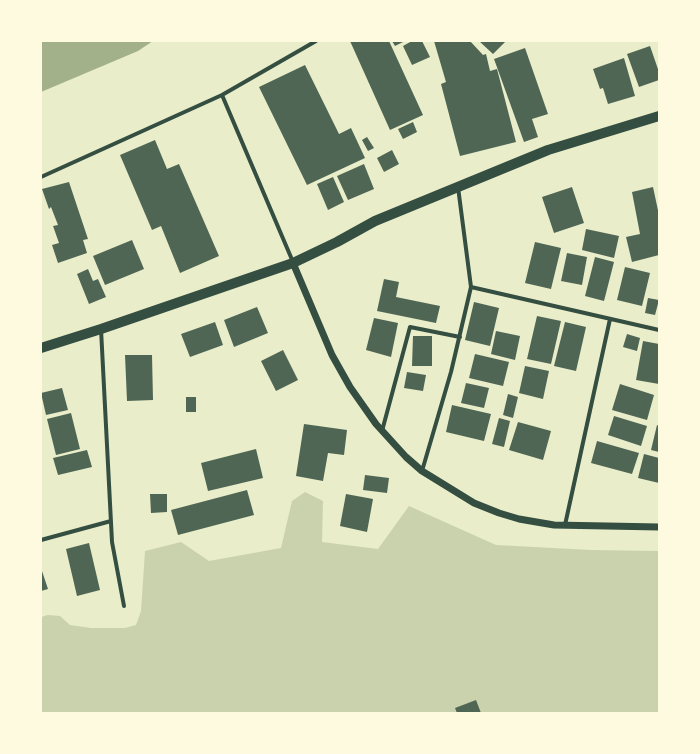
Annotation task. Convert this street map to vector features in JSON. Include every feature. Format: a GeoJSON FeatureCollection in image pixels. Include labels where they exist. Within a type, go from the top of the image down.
{"type":"FeatureCollection","features":[{"type":"Feature","properties":{"kind":"main road"},"geometry":{"type":"LineString","coordinates":[[41,348],[293,263],[376,221],[458,186],[548,150],[659,116]]}},
{"type":"Feature","properties":{"kind":"street"},"geometry":{"type":"LineString","coordinates":[[41,177],[222,95],[316,41]]}},
{"type":"Feature","properties":{"kind":"street"},"geometry":{"type":"LineString","coordinates":[[222,95],[332,355],[350,387],[382,431],[406,457],[422,471],[474,503],[499,513],[547,524],[659,527]]}},
{"type":"Feature","properties":{"kind":"street"},"geometry":{"type":"LineString","coordinates":[[422,471],[451,372],[471,287],[458,186]]}},
{"type":"Feature","properties":{"kind":"street"},"geometry":{"type":"LineString","coordinates":[[471,287],[659,330]]}},
{"type":"Feature","properties":{"kind":"street"},"geometry":{"type":"LineString","coordinates":[[565,525],[610,319]]}},
{"type":"Feature","properties":{"kind":"street"},"geometry":{"type":"LineString","coordinates":[[382,431],[410,327],[460,337]]}},
{"type":"Feature","properties":{"kind":"street"},"geometry":{"type":"LineString","coordinates":[[101,329],[112,542],[124,606]]}},
{"type":"Feature","properties":{"kind":"street"},"geometry":{"type":"LineString","coordinates":[[41,540],[111,521]]}},
{"type":"Feature","properties":{"kind":"shaded area"},"geometry":{"type":"Polygon","coordinates":[[[41,41],[153,41],[138,51],[41,92],[41,41]]]}},
{"type":"Feature","properties":{"kind":"shaded area"},"geometry":{"type":"Polygon","coordinates":[[[305,492],[323,501],[322,542],[378,549],[409,506],[496,545],[591,550],[659,551],[659,713],[41,713],[41,617],[48,615],[60,616],[70,625],[91,628],[125,628],[136,625],[141,611],[145,551],[181,542],[209,561],[281,548],[292,501],[305,492]]]}},
{"type":"Feature","properties":{"kind":"building"},"geometry":{"type":"Polygon","coordinates":[[[350,41],[389,41],[423,115],[390,130],[350,41]]]}},
{"type":"Feature","properties":{"kind":"building"},"geometry":{"type":"Polygon","coordinates":[[[392,41],[405,41],[395,46],[392,41]]]}},
{"type":"Feature","properties":{"kind":"building"},"geometry":{"type":"Polygon","coordinates":[[[412,41],[422,41],[430,57],[412,65],[403,46],[412,41]]]}},
{"type":"Feature","properties":{"kind":"building"},"geometry":{"type":"Polygon","coordinates":[[[434,41],[470,41],[483,55],[486,54],[490,71],[497,69],[516,142],[460,156],[441,84],[446,82],[434,41]]]}},
{"type":"Feature","properties":{"kind":"building"},"geometry":{"type":"Polygon","coordinates":[[[479,41],[506,41],[493,54],[479,41]]]}},
{"type":"Feature","properties":{"kind":"building"},"geometry":{"type":"Polygon","coordinates":[[[650,46],[659,72],[659,80],[639,87],[627,54],[650,46]]]}},
{"type":"Feature","properties":{"kind":"building"},"geometry":{"type":"Polygon","coordinates":[[[525,48],[548,114],[532,119],[538,137],[524,142],[494,59],[525,48]]]}},
{"type":"Feature","properties":{"kind":"building"},"geometry":{"type":"Polygon","coordinates":[[[624,58],[635,96],[608,104],[603,88],[600,89],[593,69],[624,58]]]}},
{"type":"Feature","properties":{"kind":"building"},"geometry":{"type":"Polygon","coordinates":[[[305,65],[339,134],[351,128],[365,158],[307,185],[259,87],[305,65]]]}},
{"type":"Feature","properties":{"kind":"building"},"geometry":{"type":"Polygon","coordinates":[[[413,122],[417,132],[403,139],[398,129],[413,122]]]}},
{"type":"Feature","properties":{"kind":"building"},"geometry":{"type":"Polygon","coordinates":[[[367,137],[374,148],[368,151],[362,140],[367,137]]]}},
{"type":"Feature","properties":{"kind":"building"},"geometry":{"type":"Polygon","coordinates":[[[155,140],[167,169],[179,164],[219,256],[180,273],[161,226],[152,230],[120,155],[155,140]]]}},
{"type":"Feature","properties":{"kind":"building"},"geometry":{"type":"Polygon","coordinates":[[[392,150],[399,164],[384,172],[377,158],[392,150]]]}},
{"type":"Feature","properties":{"kind":"building"},"geometry":{"type":"Polygon","coordinates":[[[364,164],[374,189],[348,200],[337,176],[364,164]]]}},
{"type":"Feature","properties":{"kind":"building"},"geometry":{"type":"Polygon","coordinates":[[[333,177],[344,202],[328,210],[317,184],[333,177]]]}},
{"type":"Feature","properties":{"kind":"building"},"geometry":{"type":"Polygon","coordinates":[[[69,182],[88,239],[83,240],[87,253],[58,263],[52,245],[59,243],[53,226],[58,225],[51,207],[49,209],[42,189],[69,182]]]}},
{"type":"Feature","properties":{"kind":"building"},"geometry":{"type":"Polygon","coordinates":[[[572,187],[584,223],[554,233],[542,197],[572,187]]]}},
{"type":"Feature","properties":{"kind":"building"},"geometry":{"type":"Polygon","coordinates":[[[653,187],[659,215],[659,255],[632,262],[626,237],[640,234],[632,192],[653,187]]]}},
{"type":"Feature","properties":{"kind":"building"},"geometry":{"type":"Polygon","coordinates":[[[586,229],[619,236],[614,258],[582,250],[586,229]]]}},
{"type":"Feature","properties":{"kind":"building"},"geometry":{"type":"Polygon","coordinates":[[[132,240],[144,269],[105,285],[93,256],[132,240]]]}},
{"type":"Feature","properties":{"kind":"building"},"geometry":{"type":"Polygon","coordinates":[[[535,242],[561,248],[551,289],[525,283],[535,242]]]}},
{"type":"Feature","properties":{"kind":"building"},"geometry":{"type":"Polygon","coordinates":[[[567,253],[587,257],[582,285],[561,281],[567,253]]]}},
{"type":"Feature","properties":{"kind":"building"},"geometry":{"type":"Polygon","coordinates":[[[595,257],[614,262],[604,301],[585,296],[595,257]]]}},
{"type":"Feature","properties":{"kind":"building"},"geometry":{"type":"Polygon","coordinates":[[[625,267],[650,273],[642,306],[617,300],[625,267]]]}},
{"type":"Feature","properties":{"kind":"building"},"geometry":{"type":"Polygon","coordinates":[[[88,269],[93,281],[98,279],[106,297],[89,304],[77,274],[88,269]]]}},
{"type":"Feature","properties":{"kind":"building"},"geometry":{"type":"Polygon","coordinates":[[[384,279],[399,282],[396,297],[440,306],[436,323],[377,311],[384,279]]]}},
{"type":"Feature","properties":{"kind":"building"},"geometry":{"type":"Polygon","coordinates":[[[648,298],[659,300],[655,315],[645,313],[648,298]]]}},
{"type":"Feature","properties":{"kind":"building"},"geometry":{"type":"Polygon","coordinates":[[[474,302],[499,308],[490,346],[465,340],[474,302]]]}},
{"type":"Feature","properties":{"kind":"building"},"geometry":{"type":"Polygon","coordinates":[[[257,307],[268,333],[234,347],[224,320],[257,307]]]}},
{"type":"Feature","properties":{"kind":"building"},"geometry":{"type":"Polygon","coordinates":[[[537,316],[561,321],[551,364],[527,359],[537,316]]]}},
{"type":"Feature","properties":{"kind":"building"},"geometry":{"type":"Polygon","coordinates":[[[374,318],[398,323],[391,357],[366,350],[374,318]]]}},
{"type":"Feature","properties":{"kind":"building"},"geometry":{"type":"Polygon","coordinates":[[[215,322],[223,345],[190,357],[181,334],[215,322]]]}},
{"type":"Feature","properties":{"kind":"building"},"geometry":{"type":"Polygon","coordinates":[[[565,322],[586,327],[576,371],[554,366],[565,322]]]}},
{"type":"Feature","properties":{"kind":"building"},"geometry":{"type":"Polygon","coordinates":[[[496,331],[520,336],[515,360],[491,354],[496,331]]]}},
{"type":"Feature","properties":{"kind":"building"},"geometry":{"type":"Polygon","coordinates":[[[627,334],[640,338],[637,351],[623,347],[627,334]]]}},
{"type":"Feature","properties":{"kind":"building"},"geometry":{"type":"Polygon","coordinates":[[[413,336],[432,336],[432,366],[412,366],[413,336]]]}},
{"type":"Feature","properties":{"kind":"building"},"geometry":{"type":"Polygon","coordinates":[[[643,341],[659,344],[659,384],[636,380],[643,341]]]}},
{"type":"Feature","properties":{"kind":"building"},"geometry":{"type":"Polygon","coordinates":[[[283,350],[298,380],[276,391],[261,361],[283,350]]]}},
{"type":"Feature","properties":{"kind":"building"},"geometry":{"type":"Polygon","coordinates":[[[475,354],[509,362],[503,386],[469,378],[475,354]]]}},
{"type":"Feature","properties":{"kind":"building"},"geometry":{"type":"Polygon","coordinates":[[[125,355],[152,355],[153,400],[127,401],[125,355]]]}},
{"type":"Feature","properties":{"kind":"building"},"geometry":{"type":"Polygon","coordinates":[[[525,366],[549,371],[543,399],[519,393],[525,366]]]}},
{"type":"Feature","properties":{"kind":"building"},"geometry":{"type":"Polygon","coordinates":[[[407,372],[426,375],[423,391],[404,388],[407,372]]]}},
{"type":"Feature","properties":{"kind":"building"},"geometry":{"type":"Polygon","coordinates":[[[466,383],[489,388],[484,408],[461,403],[466,383]]]}},
{"type":"Feature","properties":{"kind":"building"},"geometry":{"type":"Polygon","coordinates":[[[620,384],[654,395],[647,420],[612,410],[620,384]]]}},
{"type":"Feature","properties":{"kind":"building"},"geometry":{"type":"Polygon","coordinates":[[[62,388],[68,410],[46,415],[41,393],[62,388]]]}},
{"type":"Feature","properties":{"kind":"building"},"geometry":{"type":"Polygon","coordinates":[[[508,394],[518,397],[513,418],[503,415],[508,394]]]}},
{"type":"Feature","properties":{"kind":"building"},"geometry":{"type":"Polygon","coordinates":[[[186,397],[196,397],[196,412],[186,412],[186,397]]]}},
{"type":"Feature","properties":{"kind":"building"},"geometry":{"type":"Polygon","coordinates":[[[452,405],[491,414],[484,441],[446,432],[452,405]]]}},
{"type":"Feature","properties":{"kind":"building"},"geometry":{"type":"Polygon","coordinates":[[[71,413],[80,449],[56,455],[47,419],[71,413]]]}},
{"type":"Feature","properties":{"kind":"building"},"geometry":{"type":"Polygon","coordinates":[[[614,416],[647,426],[641,446],[608,435],[614,416]]]}},
{"type":"Feature","properties":{"kind":"building"},"geometry":{"type":"Polygon","coordinates":[[[499,418],[510,421],[504,447],[492,444],[499,418]]]}},
{"type":"Feature","properties":{"kind":"building"},"geometry":{"type":"Polygon","coordinates":[[[518,422],[551,431],[543,460],[509,450],[518,422]]]}},
{"type":"Feature","properties":{"kind":"building"},"geometry":{"type":"Polygon","coordinates":[[[304,424],[347,430],[344,455],[328,453],[323,481],[296,476],[304,424]]]}},
{"type":"Feature","properties":{"kind":"building"},"geometry":{"type":"Polygon","coordinates":[[[657,425],[659,426],[659,452],[651,450],[657,425]]]}},
{"type":"Feature","properties":{"kind":"building"},"geometry":{"type":"Polygon","coordinates":[[[597,441],[639,453],[632,474],[591,463],[597,441]]]}},
{"type":"Feature","properties":{"kind":"building"},"geometry":{"type":"Polygon","coordinates":[[[256,449],[263,478],[208,491],[201,463],[256,449]]]}},
{"type":"Feature","properties":{"kind":"building"},"geometry":{"type":"Polygon","coordinates":[[[87,450],[92,467],[58,475],[53,458],[87,450]]]}},
{"type":"Feature","properties":{"kind":"building"},"geometry":{"type":"Polygon","coordinates":[[[644,454],[659,458],[659,483],[638,478],[644,454]]]}},
{"type":"Feature","properties":{"kind":"building"},"geometry":{"type":"Polygon","coordinates":[[[365,475],[389,478],[387,493],[363,490],[365,475]]]}},
{"type":"Feature","properties":{"kind":"building"},"geometry":{"type":"Polygon","coordinates":[[[247,490],[254,515],[178,535],[171,510],[247,490]]]}},
{"type":"Feature","properties":{"kind":"building"},"geometry":{"type":"Polygon","coordinates":[[[150,494],[167,494],[167,512],[151,513],[150,494]]]}},
{"type":"Feature","properties":{"kind":"building"},"geometry":{"type":"Polygon","coordinates":[[[346,494],[373,499],[367,532],[340,526],[346,494]]]}},
{"type":"Feature","properties":{"kind":"building"},"geometry":{"type":"Polygon","coordinates":[[[89,543],[100,590],[77,596],[66,549],[89,543]]]}},
{"type":"Feature","properties":{"kind":"building"},"geometry":{"type":"Polygon","coordinates":[[[41,568],[48,589],[41,591],[41,568]]]}},
{"type":"Feature","properties":{"kind":"building"},"geometry":{"type":"Polygon","coordinates":[[[476,700],[481,713],[457,713],[455,708],[476,700]]]}}]}
